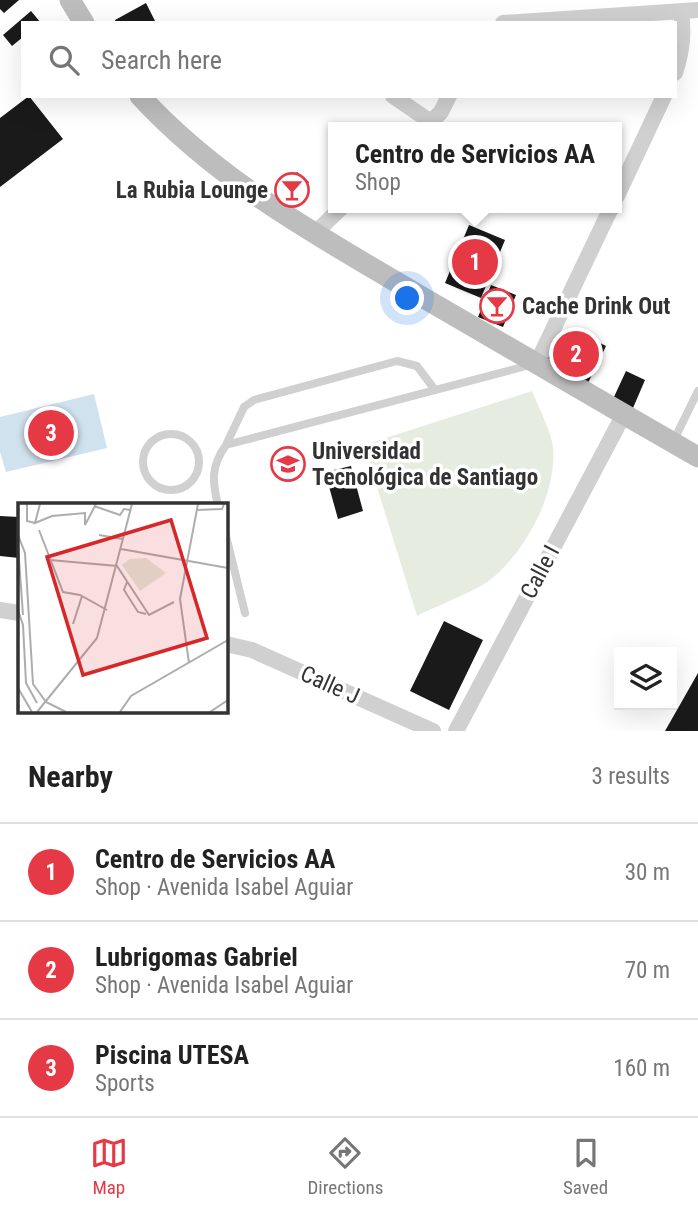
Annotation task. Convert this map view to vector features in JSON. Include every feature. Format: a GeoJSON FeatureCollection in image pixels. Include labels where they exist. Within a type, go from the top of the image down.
{"type":"FeatureCollection","features":[{"type":"Feature","properties":{"kind":"main road"},"geometry":{"type":"LineString","coordinates":[[70,0],[83,21]]}},
{"type":"Feature","properties":{"kind":"main road"},"geometry":{"type":"LineString","coordinates":[[142,98],[208,161],[314,234],[698,457]]}},
{"type":"Feature","properties":{"kind":"street"},"geometry":{"type":"LineString","coordinates":[[533,21],[698,10]]}},
{"type":"Feature","properties":{"kind":"street"},"geometry":{"type":"LineString","coordinates":[[677,67],[684,33],[681,11]]}},
{"type":"Feature","properties":{"kind":"street"},"geometry":{"type":"LineString","coordinates":[[395,98],[425,122]]}},
{"type":"Feature","properties":{"kind":"street"},"geometry":{"type":"LineString","coordinates":[[432,122],[448,98]]}},
{"type":"Feature","properties":{"kind":"street"},"geometry":{"type":"LineString","coordinates":[[622,185],[663,98]]}},
{"type":"Feature","properties":{"kind":"street"},"geometry":{"type":"LineString","coordinates":[[314,234],[336,213]]}},
{"type":"Feature","properties":{"kind":"street"},"geometry":{"type":"LineString","coordinates":[[537,363],[609,213]]}},
{"type":"Feature","properties":{"kind":"street","name":"Calle I"},"geometry":{"type":"LineString","coordinates":[[456,731],[624,414]]}},
{"type":"Feature","properties":{"kind":"street"},"geometry":{"type":"LineString","coordinates":[[0,610],[18,613]]}},
{"type":"Feature","properties":{"kind":"street","name":"Calle J"},"geometry":{"type":"LineString","coordinates":[[228,644],[252,650],[433,731]]}},
{"type":"Feature","properties":{"kind":"lane"},"geometry":{"type":"LineString","coordinates":[[218,503],[213,471],[216,461],[244,407],[254,400],[397,361],[417,366],[435,390]]}},
{"type":"Feature","properties":{"kind":"lane"},"geometry":{"type":"LineString","coordinates":[[226,445],[537,363]]}},
{"type":"Feature","properties":{"kind":"lane"},"geometry":{"type":"LineString","coordinates":[[673,443],[698,391]]}},
{"type":"Feature","properties":{"kind":"lane"},"geometry":{"type":"LineString","coordinates":[[167,434],[175,434],[190,441],[195,447],[199,468],[195,477],[184,488],[162,489],[154,485],[145,472],[144,455],[152,441],[167,434]]}},
{"type":"Feature","properties":{"kind":"lane"},"geometry":{"type":"LineString","coordinates":[[199,468],[213,471]]}},
{"type":"Feature","properties":{"kind":"lane"},"geometry":{"type":"LineString","coordinates":[[228,544],[245,613]]}},
{"type":"Feature","properties":{"kind":"shaded area"},"geometry":{"type":"Polygon","coordinates":[[[532,391],[552,441],[553,465],[544,502],[527,538],[516,554],[490,580],[417,616],[364,445],[532,391]]]}},
{"type":"Feature","properties":{"kind":"water"},"geometry":{"type":"Polygon","coordinates":[[[94,394],[107,448],[6,472],[0,452],[0,417],[94,394]]]}},
{"type":"Feature","properties":{"kind":"building"},"geometry":{"type":"Polygon","coordinates":[[[0,0],[19,0],[4,13],[0,9],[0,0]]]}},
{"type":"Feature","properties":{"kind":"building"},"geometry":{"type":"Polygon","coordinates":[[[146,3],[155,21],[115,21],[146,3]]]}},
{"type":"Feature","properties":{"kind":"building"},"geometry":{"type":"Polygon","coordinates":[[[31,11],[39,21],[21,21],[21,39],[12,46],[3,35],[31,11]]]}},
{"type":"Feature","properties":{"kind":"building"},"geometry":{"type":"Polygon","coordinates":[[[26,98],[31,98],[63,139],[0,187],[0,118],[26,98]]]}},
{"type":"Feature","properties":{"kind":"building","name":"La Rubia Lounge"},"geometry":{"type":"Polygon","coordinates":[[[297,172],[309,182],[286,208],[274,198],[297,172]]]}},
{"type":"Feature","properties":{"kind":"building"},"geometry":{"type":"Polygon","coordinates":[[[469,225],[505,240],[481,298],[445,283],[469,225]]]}},
{"type":"Feature","properties":{"kind":"building","name":"Cache Drink Out"},"geometry":{"type":"Polygon","coordinates":[[[491,285],[516,295],[503,327],[478,317],[491,285]]]}},
{"type":"Feature","properties":{"kind":"building"},"geometry":{"type":"Polygon","coordinates":[[[559,336],[581,346],[586,336],[606,346],[588,383],[546,362],[559,336]]]}},
{"type":"Feature","properties":{"kind":"building"},"geometry":{"type":"Polygon","coordinates":[[[626,371],[645,380],[633,408],[613,399],[626,371]]]}},
{"type":"Feature","properties":{"kind":"building"},"geometry":{"type":"Polygon","coordinates":[[[351,466],[363,511],[338,519],[325,472],[351,466]]]}},
{"type":"Feature","properties":{"kind":"building"},"geometry":{"type":"Polygon","coordinates":[[[0,516],[18,517],[18,558],[0,556],[0,516]]]}},
{"type":"Feature","properties":{"kind":"building"},"geometry":{"type":"Polygon","coordinates":[[[444,621],[483,640],[449,710],[410,691],[444,621]]]}},
{"type":"Feature","properties":{"kind":"building"},"geometry":{"type":"Polygon","coordinates":[[[698,673],[698,731],[665,731],[698,673]]]}},
{"type":"Feature","properties":{"kind":"place","name":"La Rubia Lounge"},"geometry":{"type":"Point","coordinates":[292,190]}},
{"type":"Feature","properties":{"kind":"place","name":"Centro de Servicios AA"},"geometry":{"type":"Point","coordinates":[475,262]}},
{"type":"Feature","properties":{"kind":"place","name":"Cache Drink Out"},"geometry":{"type":"Point","coordinates":[497,306]}},
{"type":"Feature","properties":{"kind":"place","name":"Lubrigomas Gabriel"},"geometry":{"type":"Point","coordinates":[576,354]}},
{"type":"Feature","properties":{"kind":"place","name":"Piscina UTESA"},"geometry":{"type":"Point","coordinates":[51,433]}},
{"type":"Feature","properties":{"kind":"place","name":"Universidad Tecnológica de Santiago"},"geometry":{"type":"Point","coordinates":[288,464]}}]}
